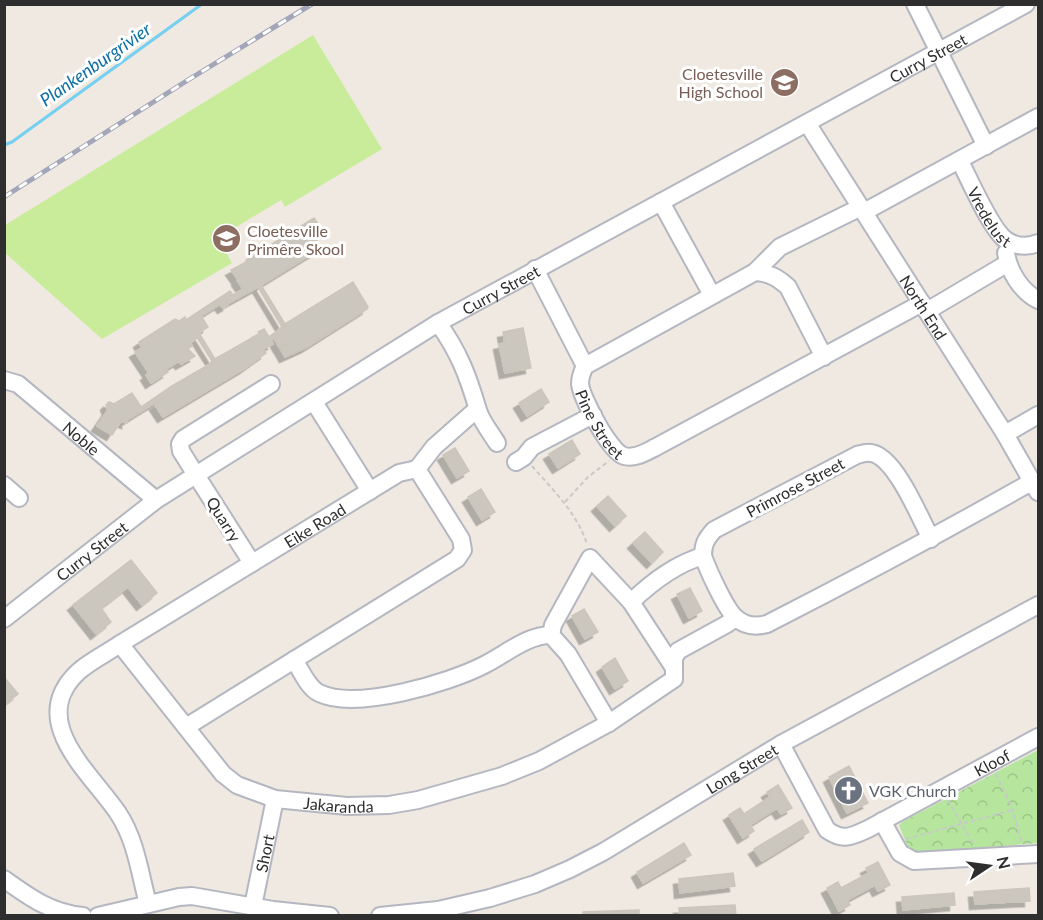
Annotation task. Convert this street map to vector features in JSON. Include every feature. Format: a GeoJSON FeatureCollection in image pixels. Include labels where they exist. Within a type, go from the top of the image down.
{"type":"FeatureCollection","features":[{"type":"Feature","properties":{"kind":"street"},"geometry":{"type":"LineString","coordinates":[[915,4],[986,146]]}},
{"type":"Feature","properties":{"kind":"street","name":"Curry Street"},"geometry":{"type":"LineString","coordinates":[[4,619],[156,500],[438,323],[1026,4]]}},
{"type":"Feature","properties":{"kind":"street"},"geometry":{"type":"LineString","coordinates":[[862,210],[960,161],[1038,117]]}},
{"type":"Feature","properties":{"kind":"street","name":"North End"},"geometry":{"type":"LineString","coordinates":[[807,123],[1036,486]]}},
{"type":"Feature","properties":{"kind":"street","name":"Vredelust"},"geometry":{"type":"LineString","coordinates":[[960,161],[993,223],[1005,240],[1023,246],[1038,243]]}},
{"type":"Feature","properties":{"kind":"street"},"geometry":{"type":"LineString","coordinates":[[661,202],[712,295]]}},
{"type":"Feature","properties":{"kind":"street","name":"Pine Street"},"geometry":{"type":"LineString","coordinates":[[862,210],[780,247],[755,272],[585,366],[581,373],[580,383],[592,415],[617,453],[626,457],[638,456],[1008,263]]}},
{"type":"Feature","properties":{"kind":"street"},"geometry":{"type":"LineString","coordinates":[[1005,240],[1008,263],[1026,292],[1038,300]]}},
{"type":"Feature","properties":{"kind":"street"},"geometry":{"type":"LineString","coordinates":[[535,269],[585,366]]}},
{"type":"Feature","properties":{"kind":"street"},"geometry":{"type":"LineString","coordinates":[[755,272],[770,274],[788,287],[824,357]]}},
{"type":"Feature","properties":{"kind":"street"},"geometry":{"type":"LineString","coordinates":[[438,323],[460,358],[473,390],[477,410],[497,443]]}},
{"type":"Feature","properties":{"kind":"street","name":"Noble"},"geometry":{"type":"LineString","coordinates":[[4,380],[18,384],[156,500]]}},
{"type":"Feature","properties":{"kind":"street","name":"Quarry"},"geometry":{"type":"LineString","coordinates":[[252,563],[182,451],[181,441],[271,384]]}},
{"type":"Feature","properties":{"kind":"street"},"geometry":{"type":"LineString","coordinates":[[314,402],[370,491]]}},
{"type":"Feature","properties":{"kind":"street"},"geometry":{"type":"LineString","coordinates":[[186,727],[449,565],[461,555],[462,544],[458,533],[417,469],[434,447],[477,410]]}},
{"type":"Feature","properties":{"kind":"street"},"geometry":{"type":"LineString","coordinates":[[520,460],[532,447],[592,415]]}},
{"type":"Feature","properties":{"kind":"street"},"geometry":{"type":"LineString","coordinates":[[1005,434],[1038,415]]}},
{"type":"Feature","properties":{"kind":"street","name":"Primrose Street"},"geometry":{"type":"LineString","coordinates":[[703,556],[703,546],[707,537],[714,530],[857,455],[870,453],[880,456],[894,469],[931,539]]}},
{"type":"Feature","properties":{"kind":"street","name":"Eike Road"},"geometry":{"type":"LineString","coordinates":[[148,904],[133,845],[126,828],[118,813],[64,742],[59,724],[59,706],[65,688],[78,671],[120,644],[399,473],[417,469]]}},
{"type":"Feature","properties":{"kind":"street"},"geometry":{"type":"LineString","coordinates":[[4,485],[19,498]]}},
{"type":"Feature","properties":{"kind":"street"},"geometry":{"type":"LineString","coordinates":[[631,602],[654,581],[692,559],[703,556],[735,618],[748,625],[767,624],[1036,486]]}},
{"type":"Feature","properties":{"kind":"street"},"geometry":{"type":"LineString","coordinates":[[550,635],[553,625],[590,558],[631,602],[674,668]]}},
{"type":"Feature","properties":{"kind":"street","name":"Long Street"},"geometry":{"type":"LineString","coordinates":[[380,915],[438,913],[535,884],[570,869],[603,852],[780,744],[1038,605]]}},
{"type":"Feature","properties":{"kind":"street"},"geometry":{"type":"LineString","coordinates":[[674,668],[674,657],[678,651],[735,618]]}},
{"type":"Feature","properties":{"kind":"street"},"geometry":{"type":"LineString","coordinates":[[294,660],[317,693],[333,697],[371,698],[435,683],[478,668],[538,635],[550,635],[568,654],[609,723]]}},
{"type":"Feature","properties":{"kind":"street","name":"Jakaranda"},"geometry":{"type":"LineString","coordinates":[[120,644],[231,782],[275,799],[346,806],[389,805],[418,800],[502,777],[539,761],[609,723],[675,679],[674,668]]}},
{"type":"Feature","properties":{"kind":"street","name":"Kloof"},"geometry":{"type":"LineString","coordinates":[[780,744],[827,830],[836,836],[844,837],[862,832],[1038,737]]}},
{"type":"Feature","properties":{"kind":"street","name":"Short"},"geometry":{"type":"LineString","coordinates":[[253,906],[275,799]]}},
{"type":"Feature","properties":{"kind":"street"},"geometry":{"type":"LineString","coordinates":[[882,821],[900,853],[914,861],[1031,854]]}},
{"type":"Feature","properties":{"kind":"street"},"geometry":{"type":"LineString","coordinates":[[4,879],[37,902],[55,910],[83,915]]}},
{"type":"Feature","properties":{"kind":"street"},"geometry":{"type":"LineString","coordinates":[[98,915],[192,896],[330,915]]}},
{"type":"Feature","properties":{"kind":"path"},"geometry":{"type":"LineString","coordinates":[[564,503],[588,477],[617,453]]}},
{"type":"Feature","properties":{"kind":"path"},"geometry":{"type":"LineString","coordinates":[[520,460],[564,503],[582,529],[590,558]]}},
{"type":"Feature","properties":{"kind":"path"},"geometry":{"type":"LineString","coordinates":[[992,763],[1013,810],[1021,839],[1031,854]]}},
{"type":"Feature","properties":{"kind":"path"},"geometry":{"type":"LineString","coordinates":[[941,790],[963,825],[974,846],[977,858]]}},
{"type":"Feature","properties":{"kind":"path"},"geometry":{"type":"LineString","coordinates":[[894,843],[1013,810]]}},
{"type":"Feature","properties":{"kind":"green space"},"geometry":{"type":"Polygon","coordinates":[[[313,35],[382,149],[285,207],[281,200],[218,238],[232,263],[102,339],[5,253],[5,225],[313,35]]]}},
{"type":"Feature","properties":{"kind":"green space"},"geometry":{"type":"Polygon","coordinates":[[[1038,750],[1038,843],[919,853],[908,848],[899,825],[904,821],[1038,750]]]}},
{"type":"Feature","properties":{"kind":"building"},"geometry":{"type":"Polygon","coordinates":[[[314,218],[320,227],[311,232],[321,247],[320,249],[261,285],[285,324],[353,282],[368,307],[307,347],[285,357],[280,348],[290,342],[279,347],[274,338],[271,340],[273,344],[263,349],[266,353],[245,368],[163,417],[155,405],[169,394],[127,420],[127,423],[121,421],[112,435],[97,426],[108,410],[106,405],[109,402],[114,404],[132,393],[141,407],[210,364],[212,361],[194,334],[196,339],[190,343],[192,346],[188,349],[195,356],[181,364],[179,361],[166,369],[168,372],[151,383],[146,375],[149,373],[135,352],[142,348],[139,342],[175,319],[179,321],[185,317],[186,320],[230,291],[233,295],[243,289],[237,280],[247,273],[237,278],[231,270],[314,218]],[[258,287],[223,308],[220,304],[201,316],[208,327],[199,333],[215,359],[264,329],[269,337],[282,327],[258,287]]]}},
{"type":"Feature","properties":{"kind":"building"},"geometry":{"type":"Polygon","coordinates":[[[523,328],[531,368],[505,373],[499,344],[505,343],[503,332],[523,328]]]}},
{"type":"Feature","properties":{"kind":"building"},"geometry":{"type":"Polygon","coordinates":[[[541,389],[549,402],[527,416],[519,403],[541,389]]]}},
{"type":"Feature","properties":{"kind":"building"},"geometry":{"type":"Polygon","coordinates":[[[572,440],[580,454],[558,468],[549,454],[572,440]]]}},
{"type":"Feature","properties":{"kind":"building"},"geometry":{"type":"Polygon","coordinates":[[[455,448],[469,471],[457,478],[443,455],[455,448]]]}},
{"type":"Feature","properties":{"kind":"building"},"geometry":{"type":"Polygon","coordinates":[[[481,489],[495,512],[482,520],[468,497],[481,489]]]}},
{"type":"Feature","properties":{"kind":"building"},"geometry":{"type":"Polygon","coordinates":[[[608,496],[626,516],[615,526],[597,506],[608,496]]]}},
{"type":"Feature","properties":{"kind":"building"},"geometry":{"type":"Polygon","coordinates":[[[645,532],[663,552],[652,563],[633,543],[645,532]]]}},
{"type":"Feature","properties":{"kind":"building"},"geometry":{"type":"Polygon","coordinates":[[[131,560],[157,593],[142,605],[128,587],[101,608],[111,622],[96,634],[73,605],[131,560]]]}},
{"type":"Feature","properties":{"kind":"building"},"geometry":{"type":"Polygon","coordinates":[[[690,588],[702,611],[689,618],[677,594],[690,588]]]}},
{"type":"Feature","properties":{"kind":"building"},"geometry":{"type":"Polygon","coordinates":[[[584,609],[598,632],[585,639],[572,616],[584,609]]]}},
{"type":"Feature","properties":{"kind":"building"},"geometry":{"type":"Polygon","coordinates":[[[615,658],[628,681],[615,689],[602,667],[615,658]]]}},
{"type":"Feature","properties":{"kind":"building"},"geometry":{"type":"Polygon","coordinates":[[[4,677],[18,694],[4,705],[4,677]]]}},
{"type":"Feature","properties":{"kind":"building","name":"VGK Church"},"geometry":{"type":"Polygon","coordinates":[[[849,766],[868,803],[847,813],[829,777],[849,766]]]}},
{"type":"Feature","properties":{"kind":"building"},"geometry":{"type":"Polygon","coordinates":[[[778,785],[792,808],[781,814],[777,808],[750,825],[754,831],[743,838],[729,815],[740,808],[744,814],[770,797],[767,792],[778,785]]]}},
{"type":"Feature","properties":{"kind":"building"},"geometry":{"type":"Polygon","coordinates":[[[802,820],[809,832],[762,861],[754,849],[802,820]]]}},
{"type":"Feature","properties":{"kind":"building"},"geometry":{"type":"Polygon","coordinates":[[[684,843],[691,855],[643,883],[637,872],[684,843]]]}},
{"type":"Feature","properties":{"kind":"building"},"geometry":{"type":"Polygon","coordinates":[[[878,862],[890,885],[878,891],[875,885],[847,900],[850,905],[839,911],[827,888],[838,882],[841,888],[869,873],[866,868],[878,862]]]}},
{"type":"Feature","properties":{"kind":"building"},"geometry":{"type":"Polygon","coordinates":[[[733,873],[735,886],[680,893],[679,879],[733,873]]]}},
{"type":"Feature","properties":{"kind":"building"},"geometry":{"type":"Polygon","coordinates":[[[1029,888],[1030,901],[975,904],[974,892],[1029,888]]]}},
{"type":"Feature","properties":{"kind":"building"},"geometry":{"type":"Polygon","coordinates":[[[954,893],[955,905],[903,910],[902,897],[954,893]]]}},
{"type":"Feature","properties":{"kind":"building"},"geometry":{"type":"Polygon","coordinates":[[[735,905],[736,916],[680,916],[679,908],[735,905]]]}},
{"type":"Feature","properties":{"kind":"building"},"geometry":{"type":"Polygon","coordinates":[[[639,910],[639,916],[583,916],[583,912],[639,910]]]}},
{"type":"Feature","properties":{"kind":"waterway","name":"Plankenburgrivier"},"geometry":{"type":"LineString","coordinates":[[4,145],[12,142],[202,4]]}},
{"type":"Feature","properties":{"kind":"railway"},"geometry":{"type":"LineString","coordinates":[[4,197],[312,4]]}},
{"type":"Feature","properties":{"kind":"place","name":"Cloetesville High School"},"geometry":{"type":"Point","coordinates":[784,82]}},
{"type":"Feature","properties":{"kind":"place","name":"Cloetesville Primêre Skool"},"geometry":{"type":"Point","coordinates":[226,239]}},
{"type":"Feature","properties":{"kind":"place","name":"VGK Church"},"geometry":{"type":"Point","coordinates":[848,790]}}]}
